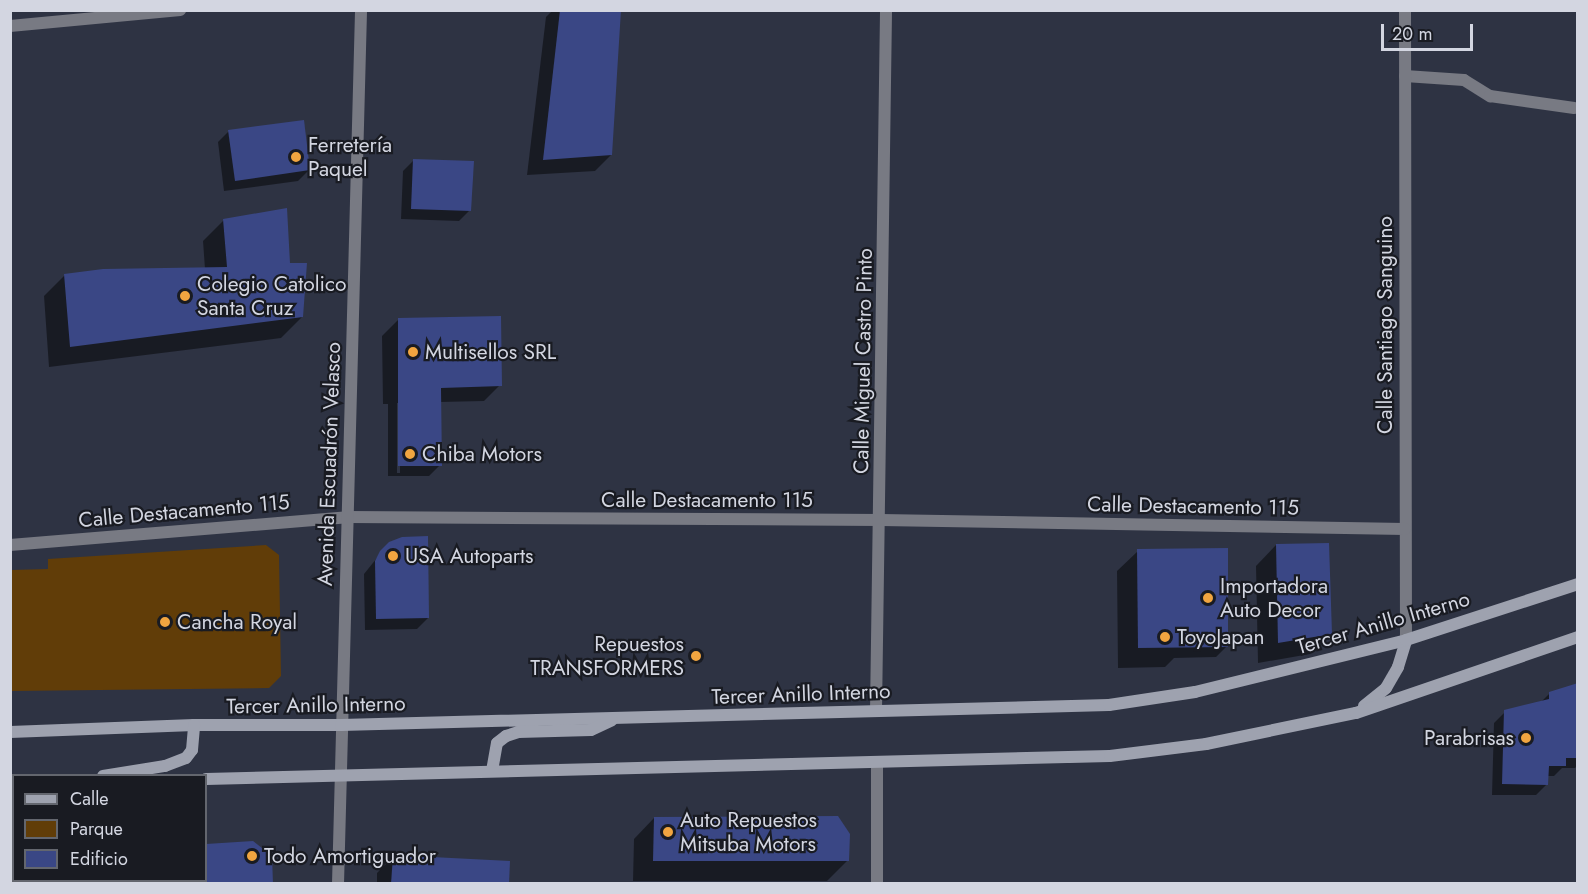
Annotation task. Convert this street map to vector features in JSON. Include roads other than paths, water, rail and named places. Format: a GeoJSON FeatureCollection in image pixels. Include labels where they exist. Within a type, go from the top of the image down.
{"type":"FeatureCollection","features":[{"type":"Feature","properties":{"kind":"main road","name":"Tercer Anillo Interno"},"geometry":{"type":"LineString","coordinates":[[10,732],[194,725],[341,725],[616,719],[1109,705],[1195,692],[1406,640],[1578,584]]}},
{"type":"Feature","properties":{"kind":"main road"},"geometry":{"type":"LineString","coordinates":[[207,779],[1110,756],[1206,744],[1356,713],[1578,637]]}},
{"type":"Feature","properties":{"kind":"main road"},"geometry":{"type":"LineString","coordinates":[[1356,713],[1386,688],[1398,667],[1406,640]]}},
{"type":"Feature","properties":{"kind":"main road"},"geometry":{"type":"LineString","coordinates":[[492,771],[497,743],[507,736],[518,732],[591,730],[616,719]]}},
{"type":"Feature","properties":{"kind":"main road"},"geometry":{"type":"LineString","coordinates":[[116,774],[165,766],[186,758],[192,750],[194,725]]}},
{"type":"Feature","properties":{"kind":"street"},"geometry":{"type":"LineString","coordinates":[[10,26],[180,10]]}},
{"type":"Feature","properties":{"kind":"street","name":"Avenida Escuadrón Velasco"},"geometry":{"type":"LineString","coordinates":[[338,884],[361,10]]}},
{"type":"Feature","properties":{"kind":"street","name":"Calle Miguel Castro Pinto"},"geometry":{"type":"LineString","coordinates":[[876,711],[881,520],[886,10]]}},
{"type":"Feature","properties":{"kind":"street","name":"Calle Santiago Sanguino"},"geometry":{"type":"LineString","coordinates":[[1405,10],[1406,640]]}},
{"type":"Feature","properties":{"kind":"street"},"geometry":{"type":"LineString","coordinates":[[1405,76],[1464,80],[1490,96],[1574,108]]}},
{"type":"Feature","properties":{"kind":"street","name":"Calle Destacamento 115"},"geometry":{"type":"LineString","coordinates":[[10,545],[347,517],[881,520],[1405,528]]}},
{"type":"Feature","properties":{"kind":"street"},"geometry":{"type":"LineString","coordinates":[[877,763],[877,884]]}},
{"type":"Feature","properties":{"kind":"place","name":"Ferretería Paquel"},"geometry":{"type":"Point","coordinates":[296,157]}},
{"type":"Feature","properties":{"kind":"place","name":"Colegio Catolico Santa Cruz"},"geometry":{"type":"Point","coordinates":[185,296]}},
{"type":"Feature","properties":{"kind":"place","name":"Multisellos SRL"},"geometry":{"type":"Point","coordinates":[413,352]}},
{"type":"Feature","properties":{"kind":"place","name":"Chiba Motors"},"geometry":{"type":"Point","coordinates":[410,454]}},
{"type":"Feature","properties":{"kind":"place","name":"USA Autoparts"},"geometry":{"type":"Point","coordinates":[393,556]}},
{"type":"Feature","properties":{"kind":"place","name":"Importadora Auto Decor"},"geometry":{"type":"Point","coordinates":[1208,598]}},
{"type":"Feature","properties":{"kind":"place","name":"Cancha Royal"},"geometry":{"type":"Point","coordinates":[165,622]}},
{"type":"Feature","properties":{"kind":"place","name":"ToyoJapan"},"geometry":{"type":"Point","coordinates":[1165,637]}},
{"type":"Feature","properties":{"kind":"place","name":"Repuestos TRANSFORMERS"},"geometry":{"type":"Point","coordinates":[696,656]}},
{"type":"Feature","properties":{"kind":"place","name":"Parabrisas"},"geometry":{"type":"Point","coordinates":[1526,738]}},
{"type":"Feature","properties":{"kind":"place","name":"Auto Repuestos Mitsuba Motors"},"geometry":{"type":"Point","coordinates":[668,832]}},
{"type":"Feature","properties":{"kind":"place","name":"Todo Amortiguador"},"geometry":{"type":"Point","coordinates":[252,856]}}]}
